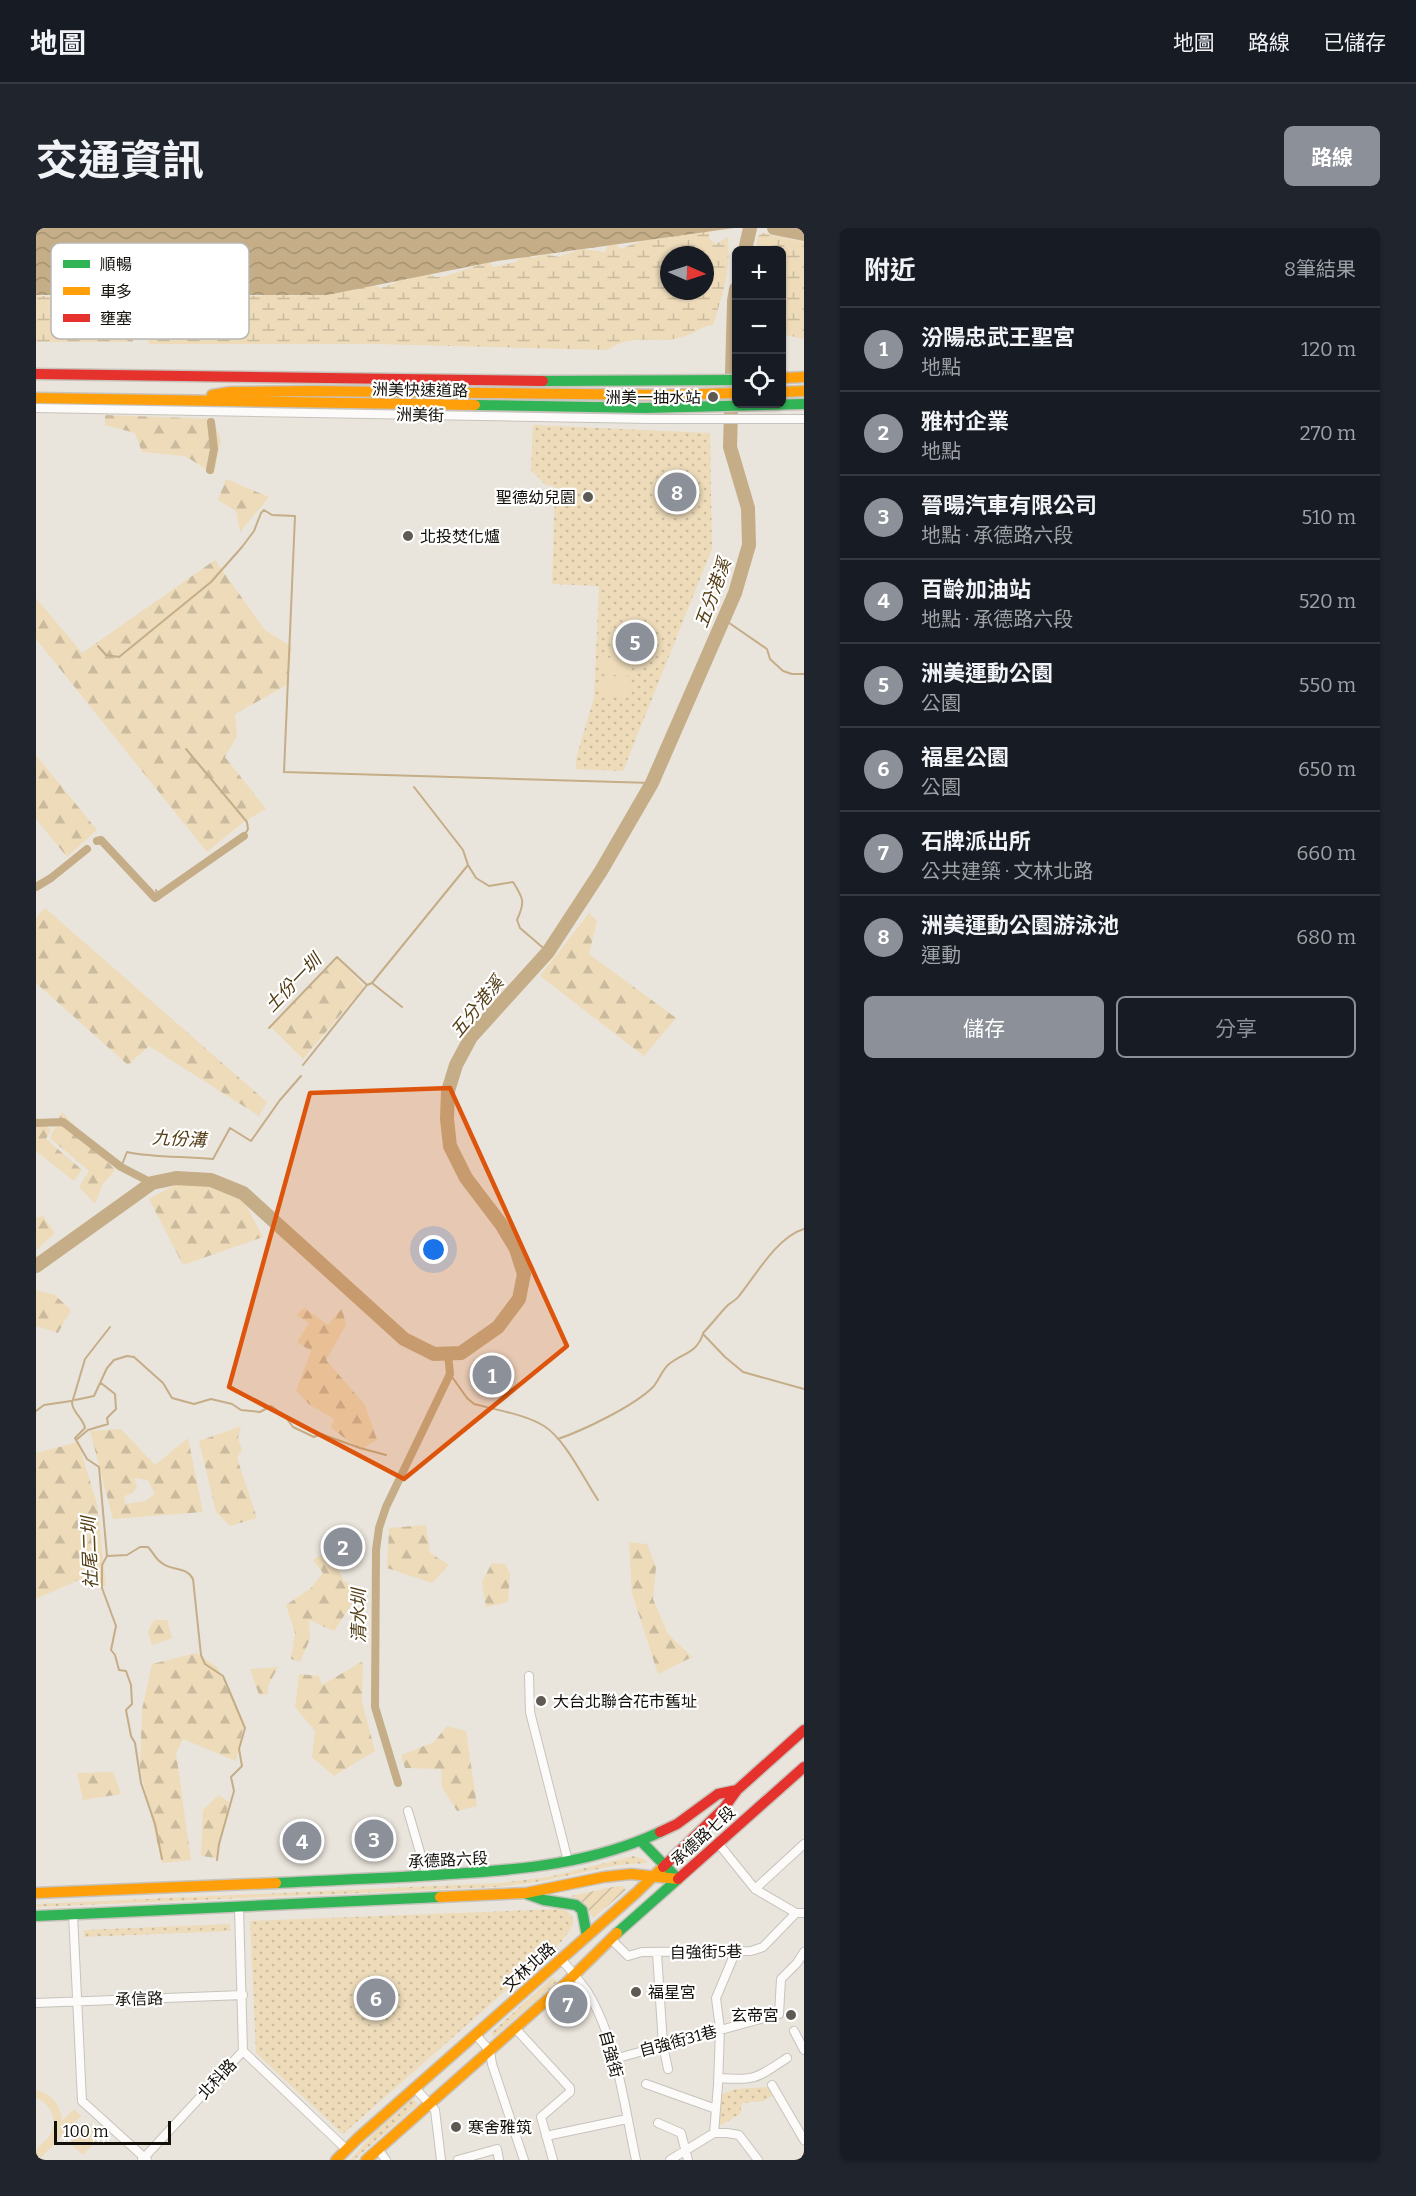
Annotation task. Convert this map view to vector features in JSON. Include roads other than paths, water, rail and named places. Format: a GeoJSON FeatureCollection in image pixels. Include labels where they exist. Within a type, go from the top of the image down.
{"type":"FeatureCollection","features":[{"type":"Feature","properties":{"kind":"main road","name":"洲美快速道路"},"geometry":{"type":"LineString","coordinates":[[36,374],[506,381],[732,380]]}},
{"type":"Feature","properties":{"kind":"main road"},"geometry":{"type":"LineString","coordinates":[[36,380],[61,376]]}},
{"type":"Feature","properties":{"kind":"main road"},"geometry":{"type":"LineString","coordinates":[[786,378],[804,377]]}},
{"type":"Feature","properties":{"kind":"main road"},"geometry":{"type":"LineString","coordinates":[[200,378],[310,391]]}},
{"type":"Feature","properties":{"kind":"main road"},"geometry":{"type":"LineString","coordinates":[[786,392],[804,391]]}},
{"type":"Feature","properties":{"kind":"main road"},"geometry":{"type":"LineString","coordinates":[[166,401],[230,392],[663,395],[732,393]]}},
{"type":"Feature","properties":{"kind":"main road","name":"洲美快速道路"},"geometry":{"type":"LineString","coordinates":[[36,400],[645,408],[804,404]]}},
{"type":"Feature","properties":{"kind":"main road","name":"承德路七段"},"geometry":{"type":"LineString","coordinates":[[737,1790],[804,1730]]}},
{"type":"Feature","properties":{"kind":"main road","name":"承德路七段"},"geometry":{"type":"LineString","coordinates":[[526,1893],[604,1877],[631,1874],[678,1879],[804,1767]]}},
{"type":"Feature","properties":{"kind":"main road","name":"承德路六段"},"geometry":{"type":"LineString","coordinates":[[36,1893],[503,1871],[568,1861],[641,1841],[677,1824],[718,1794],[737,1790]]}},
{"type":"Feature","properties":{"kind":"main road","name":"文林北路"},"geometry":{"type":"LineString","coordinates":[[336,2160],[357,2138],[587,1936],[664,1865],[724,1808],[737,1790]]}},
{"type":"Feature","properties":{"kind":"main road"},"geometry":{"type":"LineString","coordinates":[[366,2160],[575,1975],[678,1879],[641,1841]]}},
{"type":"Feature","properties":{"kind":"main road"},"geometry":{"type":"LineString","coordinates":[[36,1916],[526,1893],[544,1900],[576,1905],[582,1910],[587,1936]]}},
{"type":"Feature","properties":{"kind":"street","name":"洲美街"},"geometry":{"type":"LineString","coordinates":[[36,408],[804,419]]}},
{"type":"Feature","properties":{"kind":"street"},"geometry":{"type":"LineString","coordinates":[[528,1676],[530,1712],[568,1861]]}},
{"type":"Feature","properties":{"kind":"street"},"geometry":{"type":"LineString","coordinates":[[408,1811],[427,1876]]}},
{"type":"Feature","properties":{"kind":"street"},"geometry":{"type":"LineString","coordinates":[[718,1843],[755,1889],[800,1913]]}},
{"type":"Feature","properties":{"kind":"street"},"geometry":{"type":"LineString","coordinates":[[755,1889],[804,1844]]}},
{"type":"Feature","properties":{"kind":"street","name":"北科路"},"geometry":{"type":"LineString","coordinates":[[144,2159],[243,2051],[239,1908]]}},
{"type":"Feature","properties":{"kind":"street","name":"自強街5巷"},"geometry":{"type":"LineString","coordinates":[[611,1939],[628,1956],[642,1952],[735,1953],[751,1951],[763,1947],[800,1913]]}},
{"type":"Feature","properties":{"kind":"street"},"geometry":{"type":"LineString","coordinates":[[73,1914],[82,2101],[144,2159]]}},
{"type":"Feature","properties":{"kind":"street","name":"自強街31巷"},"geometry":{"type":"LineString","coordinates":[[614,2059],[779,2014],[781,1979],[797,1963],[804,1952]]}},
{"type":"Feature","properties":{"kind":"street"},"geometry":{"type":"LineString","coordinates":[[657,1953],[663,2045],[668,2069]]}},
{"type":"Feature","properties":{"kind":"street"},"geometry":{"type":"LineString","coordinates":[[714,2133],[719,2078],[720,2029],[716,1998],[735,1953]]}},
{"type":"Feature","properties":{"kind":"street","name":"自強街"},"geometry":{"type":"LineString","coordinates":[[561,1959],[588,1993],[601,2019],[614,2059],[636,2160]]}},
{"type":"Feature","properties":{"kind":"street","name":"承信路"},"geometry":{"type":"LineString","coordinates":[[36,2003],[243,1995]]}},
{"type":"Feature","properties":{"kind":"street"},"geometry":{"type":"LineString","coordinates":[[515,2028],[570,2088],[570,2092],[541,2117],[553,2160]]}},
{"type":"Feature","properties":{"kind":"street"},"geometry":{"type":"LineString","coordinates":[[794,2031],[804,2049]]}},
{"type":"Feature","properties":{"kind":"street"},"geometry":{"type":"LineString","coordinates":[[475,2034],[490,2051],[492,2064],[524,2160]]}},
{"type":"Feature","properties":{"kind":"street"},"geometry":{"type":"LineString","coordinates":[[243,2051],[347,2150]]}},
{"type":"Feature","properties":{"kind":"street"},"geometry":{"type":"LineString","coordinates":[[719,2078],[741,2080],[757,2078],[787,2058]]}},
{"type":"Feature","properties":{"kind":"street"},"geometry":{"type":"LineString","coordinates":[[646,2084],[716,2109]]}},
{"type":"Feature","properties":{"kind":"street"},"geometry":{"type":"LineString","coordinates":[[772,2085],[804,2140]]}},
{"type":"Feature","properties":{"kind":"street"},"geometry":{"type":"LineString","coordinates":[[415,2088],[435,2110],[441,2160]]}},
{"type":"Feature","properties":{"kind":"street"},"geometry":{"type":"LineString","coordinates":[[546,2136],[627,2119]]}},
{"type":"Feature","properties":{"kind":"street"},"geometry":{"type":"LineString","coordinates":[[658,2123],[681,2133],[687,2156]]}},
{"type":"Feature","properties":{"kind":"street"},"geometry":{"type":"LineString","coordinates":[[670,2160],[687,2156],[714,2133],[728,2133],[739,2135],[758,2160]]}},
{"type":"Feature","properties":{"kind":"street"},"geometry":{"type":"LineString","coordinates":[[378,2149],[386,2160]]}},
{"type":"Feature","properties":{"kind":"street"},"geometry":{"type":"LineString","coordinates":[[458,2160],[497,2149],[499,2160]]}},
{"type":"Feature","properties":{"kind":"water"},"geometry":{"type":"Polygon","coordinates":[[[36,228],[734,228],[497,261],[327,295],[249,295],[249,243],[51,243],[51,295],[36,295],[36,228]]]}},
{"type":"Feature","properties":{"kind":"waterway","name":"五分港溪"},"geometry":{"type":"LineString","coordinates":[[746,246],[750,228]]}},
{"type":"Feature","properties":{"kind":"waterway","name":"五分港溪"},"geometry":{"type":"LineString","coordinates":[[774,228],[804,234]]}},
{"type":"Feature","properties":{"kind":"waterway","name":"五分港溪"},"geometry":{"type":"LineString","coordinates":[[36,1266],[152,1183],[176,1178],[211,1180],[243,1193],[404,1339],[434,1354],[461,1353],[498,1327],[519,1299],[524,1274],[516,1249],[501,1224],[466,1178],[450,1146],[447,1119],[448,1091],[456,1065],[471,1037],[548,952],[601,871],[652,783],[735,593],[749,545],[748,508],[730,447],[734,300]]}},
{"type":"Feature","properties":{"kind":"waterway"},"geometry":{"type":"LineString","coordinates":[[210,470],[214,449],[211,422]]}},
{"type":"Feature","properties":{"kind":"waterway"},"geometry":{"type":"LineString","coordinates":[[98,646],[106,655],[119,657],[211,582],[254,531],[264,510],[272,515],[295,516],[284,772],[652,783]]}},
{"type":"Feature","properties":{"kind":"waterway"},"geometry":{"type":"LineString","coordinates":[[722,618],[767,649],[770,659],[783,671],[804,674]]}},
{"type":"Feature","properties":{"kind":"waterway"},"geometry":{"type":"LineString","coordinates":[[186,749],[247,822],[248,829],[244,836]]}},
{"type":"Feature","properties":{"kind":"waterway"},"geometry":{"type":"LineString","coordinates":[[414,787],[463,850],[476,878],[489,886],[513,882],[522,901],[517,920],[520,928],[548,952]]}},
{"type":"Feature","properties":{"kind":"waterway","name":"九份溝"},"geometry":{"type":"LineString","coordinates":[[97,841],[101,840],[155,898],[244,836]]}},
{"type":"Feature","properties":{"kind":"waterway"},"geometry":{"type":"LineString","coordinates":[[36,887],[87,849]]}},
{"type":"Feature","properties":{"kind":"waterway"},"geometry":{"type":"LineString","coordinates":[[303,1065],[468,865]]}},
{"type":"Feature","properties":{"kind":"waterway","name":"九份溝"},"geometry":{"type":"LineString","coordinates":[[156,890],[159,899]]}},
{"type":"Feature","properties":{"kind":"waterway","name":"土份一圳"},"geometry":{"type":"LineString","coordinates":[[269,1028],[337,957],[367,985]]}},
{"type":"Feature","properties":{"kind":"waterway"},"geometry":{"type":"LineString","coordinates":[[372,983],[402,1007]]}},
{"type":"Feature","properties":{"kind":"waterway","name":"九份溝"},"geometry":{"type":"LineString","coordinates":[[121,1167],[127,1152],[213,1159],[230,1128],[251,1141],[280,1100],[301,1076]]}},
{"type":"Feature","properties":{"kind":"waterway"},"geometry":{"type":"LineString","coordinates":[[36,1123],[63,1122],[121,1167],[152,1183]]}},
{"type":"Feature","properties":{"kind":"waterway"},"geometry":{"type":"LineString","coordinates":[[703,1333],[738,1297],[776,1248],[794,1233],[804,1229]]}},
{"type":"Feature","properties":{"kind":"waterway","name":"社尾二圳"},"geometry":{"type":"LineString","coordinates":[[110,1327],[85,1359],[72,1403],[85,1428],[75,1438],[87,1459],[99,1467],[107,1556],[102,1565],[102,1588],[116,1626],[111,1650],[115,1655],[119,1670],[126,1671],[131,1685],[132,1704],[126,1710],[131,1736],[135,1743],[141,1783],[155,1824],[162,1859]]}},
{"type":"Feature","properties":{"kind":"waterway"},"geometry":{"type":"LineString","coordinates":[[558,1439],[608,1417],[634,1402],[653,1387],[667,1366],[693,1349],[703,1334],[743,1372],[804,1389]]}},
{"type":"Feature","properties":{"kind":"waterway","name":"清水圳"},"geometry":{"type":"LineString","coordinates":[[398,1783],[375,1707],[376,1550],[379,1528],[386,1507],[450,1374],[448,1354]]}},
{"type":"Feature","properties":{"kind":"waterway"},"geometry":{"type":"LineString","coordinates":[[75,1400],[94,1396],[107,1368],[114,1360],[127,1356],[134,1357],[163,1383],[172,1398],[194,1404],[211,1399],[232,1404],[241,1410],[260,1412],[271,1406],[284,1415],[293,1427],[314,1437],[321,1434],[386,1455]]}},
{"type":"Feature","properties":{"kind":"waterway"},"geometry":{"type":"LineString","coordinates":[[450,1374],[474,1404],[528,1418],[552,1432],[567,1450],[598,1500]]}},
{"type":"Feature","properties":{"kind":"waterway"},"geometry":{"type":"LineString","coordinates":[[76,1440],[88,1430],[108,1424],[107,1418],[116,1409],[115,1394],[101,1383]]}},
{"type":"Feature","properties":{"kind":"waterway"},"geometry":{"type":"LineString","coordinates":[[36,1411],[44,1405],[71,1401]]}},
{"type":"Feature","properties":{"kind":"waterway"},"geometry":{"type":"LineString","coordinates":[[107,1556],[127,1555],[140,1547],[148,1547],[160,1562],[186,1572],[193,1579],[201,1655],[205,1664],[223,1676],[245,1728],[239,1749],[242,1766],[231,1777],[234,1791],[219,1844],[217,1860]]}},
{"type":"Feature","properties":{"kind":"place","name":"洲美一抽水站"},"geometry":{"type":"Point","coordinates":[713,397]}},
{"type":"Feature","properties":{"kind":"place","name":"洲美運動公園游泳池"},"geometry":{"type":"Point","coordinates":[677,492]}},
{"type":"Feature","properties":{"kind":"place","name":"聖德幼兒園"},"geometry":{"type":"Point","coordinates":[588,497]}},
{"type":"Feature","properties":{"kind":"place","name":"北投焚化爐"},"geometry":{"type":"Point","coordinates":[408,536]}},
{"type":"Feature","properties":{"kind":"place","name":"洲美運動公園"},"geometry":{"type":"Point","coordinates":[635,642]}},
{"type":"Feature","properties":{"kind":"place","name":"汾陽忠武王聖宮"},"geometry":{"type":"Point","coordinates":[492,1375]}},
{"type":"Feature","properties":{"kind":"place","name":"雅村企業"},"geometry":{"type":"Point","coordinates":[343,1547]}},
{"type":"Feature","properties":{"kind":"place","name":"大台北聯合花市舊址"},"geometry":{"type":"Point","coordinates":[541,1701]}},
{"type":"Feature","properties":{"kind":"place","name":"晉暘汽車有限公司"},"geometry":{"type":"Point","coordinates":[374,1839]}},
{"type":"Feature","properties":{"kind":"place","name":"百齡加油站"},"geometry":{"type":"Point","coordinates":[302,1841]}},
{"type":"Feature","properties":{"kind":"place","name":"福星宮"},"geometry":{"type":"Point","coordinates":[636,1992]}},
{"type":"Feature","properties":{"kind":"place","name":"福星公園"},"geometry":{"type":"Point","coordinates":[376,1998]}},
{"type":"Feature","properties":{"kind":"place","name":"石牌派出所"},"geometry":{"type":"Point","coordinates":[568,2004]}},
{"type":"Feature","properties":{"kind":"place","name":"玄帝宮"},"geometry":{"type":"Point","coordinates":[791,2015]}},
{"type":"Feature","properties":{"kind":"place","name":"寒舍雅筑"},"geometry":{"type":"Point","coordinates":[456,2127]}}]}
